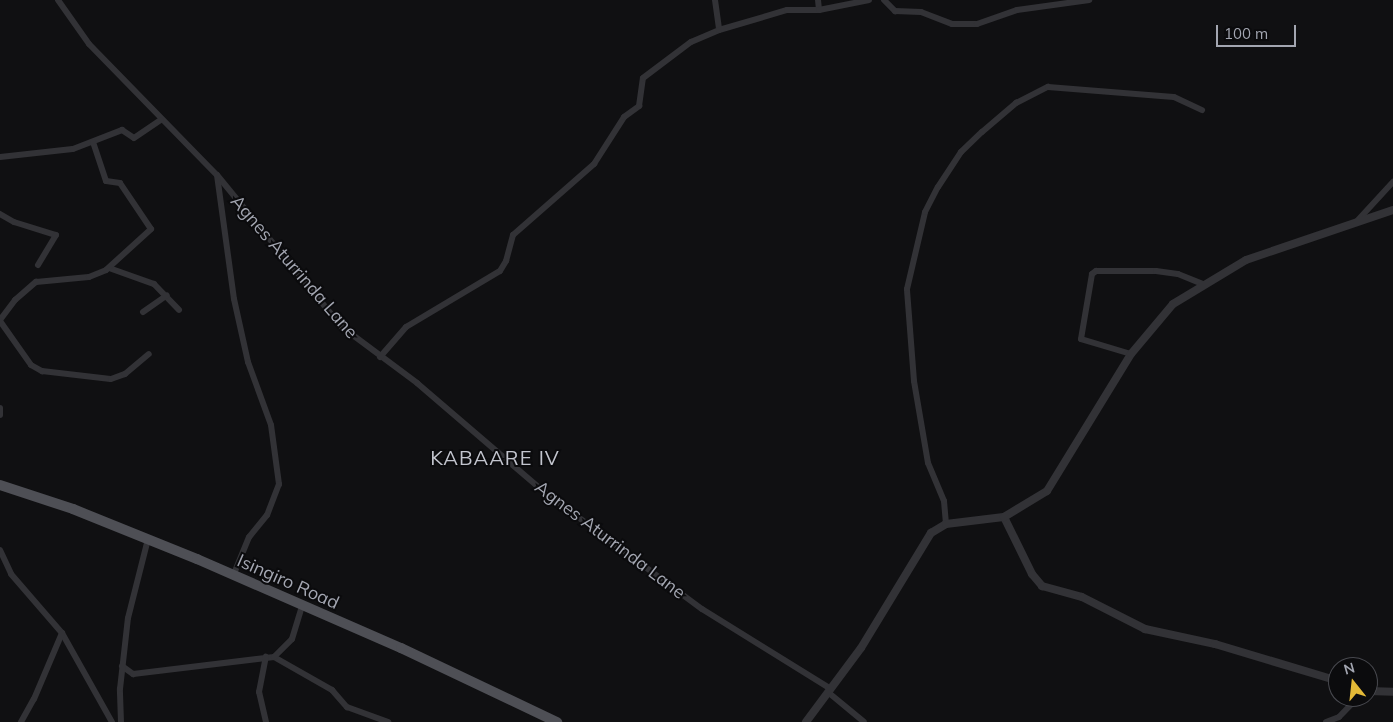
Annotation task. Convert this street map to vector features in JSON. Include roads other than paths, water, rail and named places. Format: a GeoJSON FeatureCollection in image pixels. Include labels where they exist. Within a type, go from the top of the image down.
{"type":"FeatureCollection","features":[{"type":"Feature","properties":{"kind":"main road","name":"Isingiro Road"},"geometry":{"type":"LineString","coordinates":[[0,486],[148,539],[401,648],[556,722]]}},
{"type":"Feature","properties":{"kind":"street","name":"Agnes Aturrinda Lane"},"geometry":{"type":"LineString","coordinates":[[58,0],[89,44],[161,120],[217,175],[342,327],[418,383],[543,491],[702,609],[830,691],[864,722]]}},
{"type":"Feature","properties":{"kind":"street"},"geometry":{"type":"LineString","coordinates":[[715,0],[719,30]]}},
{"type":"Feature","properties":{"kind":"street"},"geometry":{"type":"LineString","coordinates":[[818,0],[819,10]]}},
{"type":"Feature","properties":{"kind":"street"},"geometry":{"type":"LineString","coordinates":[[380,356],[406,327],[500,271],[506,261],[513,235],[594,164],[624,117],[639,106],[643,78],[691,42],[719,30],[787,10],[819,10],[869,0]]}},
{"type":"Feature","properties":{"kind":"street"},"geometry":{"type":"LineString","coordinates":[[884,0],[895,11],[922,12],[952,24],[969,24],[1017,10],[1089,0]]}},
{"type":"Feature","properties":{"kind":"street"},"geometry":{"type":"LineString","coordinates":[[946,524],[944,501],[928,463],[914,381],[907,289],[925,212],[938,187],[962,152],[989,126],[1016,103],[1048,87],[1174,97],[1202,110]]}},
{"type":"Feature","properties":{"kind":"street"},"geometry":{"type":"LineString","coordinates":[[0,157],[73,149],[122,130],[134,138],[161,120]]}},
{"type":"Feature","properties":{"kind":"street"},"geometry":{"type":"LineString","coordinates":[[92,142],[106,181],[120,184],[151,226],[151,229],[109,268],[89,277],[36,282],[15,300],[0,320],[31,365],[42,371],[111,379],[125,374],[149,354]]}},
{"type":"Feature","properties":{"kind":"street"},"geometry":{"type":"LineString","coordinates":[[217,175],[234,299],[248,362],[271,425],[279,484],[267,515],[249,537],[233,576]]}},
{"type":"Feature","properties":{"kind":"street"},"geometry":{"type":"LineString","coordinates":[[1358,220],[1393,182]]}},
{"type":"Feature","properties":{"kind":"street"},"geometry":{"type":"LineString","coordinates":[[806,722],[861,648],[918,548],[931,533],[946,524],[1004,517],[1047,491],[1131,354],[1173,304],[1203,284],[1246,260],[1358,220],[1393,210]]}},
{"type":"Feature","properties":{"kind":"street"},"geometry":{"type":"LineString","coordinates":[[0,214],[14,222],[56,235],[38,264]]}},
{"type":"Feature","properties":{"kind":"street"},"geometry":{"type":"LineString","coordinates":[[109,268],[154,284],[167,295],[179,310]]}},
{"type":"Feature","properties":{"kind":"street"},"geometry":{"type":"LineString","coordinates":[[1131,354],[1081,339],[1092,274],[1096,271],[1156,271],[1178,274],[1203,284]]}},
{"type":"Feature","properties":{"kind":"street"},"geometry":{"type":"LineString","coordinates":[[143,312],[167,295]]}},
{"type":"Feature","properties":{"kind":"street"},"geometry":{"type":"LineString","coordinates":[[0,408],[0,415]]}},
{"type":"Feature","properties":{"kind":"street"},"geometry":{"type":"LineString","coordinates":[[1004,517],[1032,574],[1042,586],[1082,597],[1144,629],[1216,644],[1328,678]]}},
{"type":"Feature","properties":{"kind":"street"},"geometry":{"type":"LineString","coordinates":[[121,722],[122,666],[128,618],[148,539]]}},
{"type":"Feature","properties":{"kind":"street"},"geometry":{"type":"LineString","coordinates":[[0,550],[11,574],[62,633],[112,722]]}},
{"type":"Feature","properties":{"kind":"street"},"geometry":{"type":"LineString","coordinates":[[274,657],[292,640],[302,606]]}},
{"type":"Feature","properties":{"kind":"street"},"geometry":{"type":"LineString","coordinates":[[21,722],[34,699],[62,633]]}},
{"type":"Feature","properties":{"kind":"street"},"geometry":{"type":"LineString","coordinates":[[266,657],[259,692],[266,722]]}},
{"type":"Feature","properties":{"kind":"street"},"geometry":{"type":"LineString","coordinates":[[122,666],[133,674],[274,657],[332,690],[347,706],[388,722]]}},
{"type":"Feature","properties":{"kind":"street"},"geometry":{"type":"LineString","coordinates":[[1378,691],[1393,692]]}},
{"type":"Feature","properties":{"kind":"street"},"geometry":{"type":"LineString","coordinates":[[1326,722],[1339,716],[1348,707]]}},
{"type":"Feature","properties":{"kind":"district","name":"KABAARE IV"},"geometry":{"type":"Point","coordinates":[495,457]}}]}
